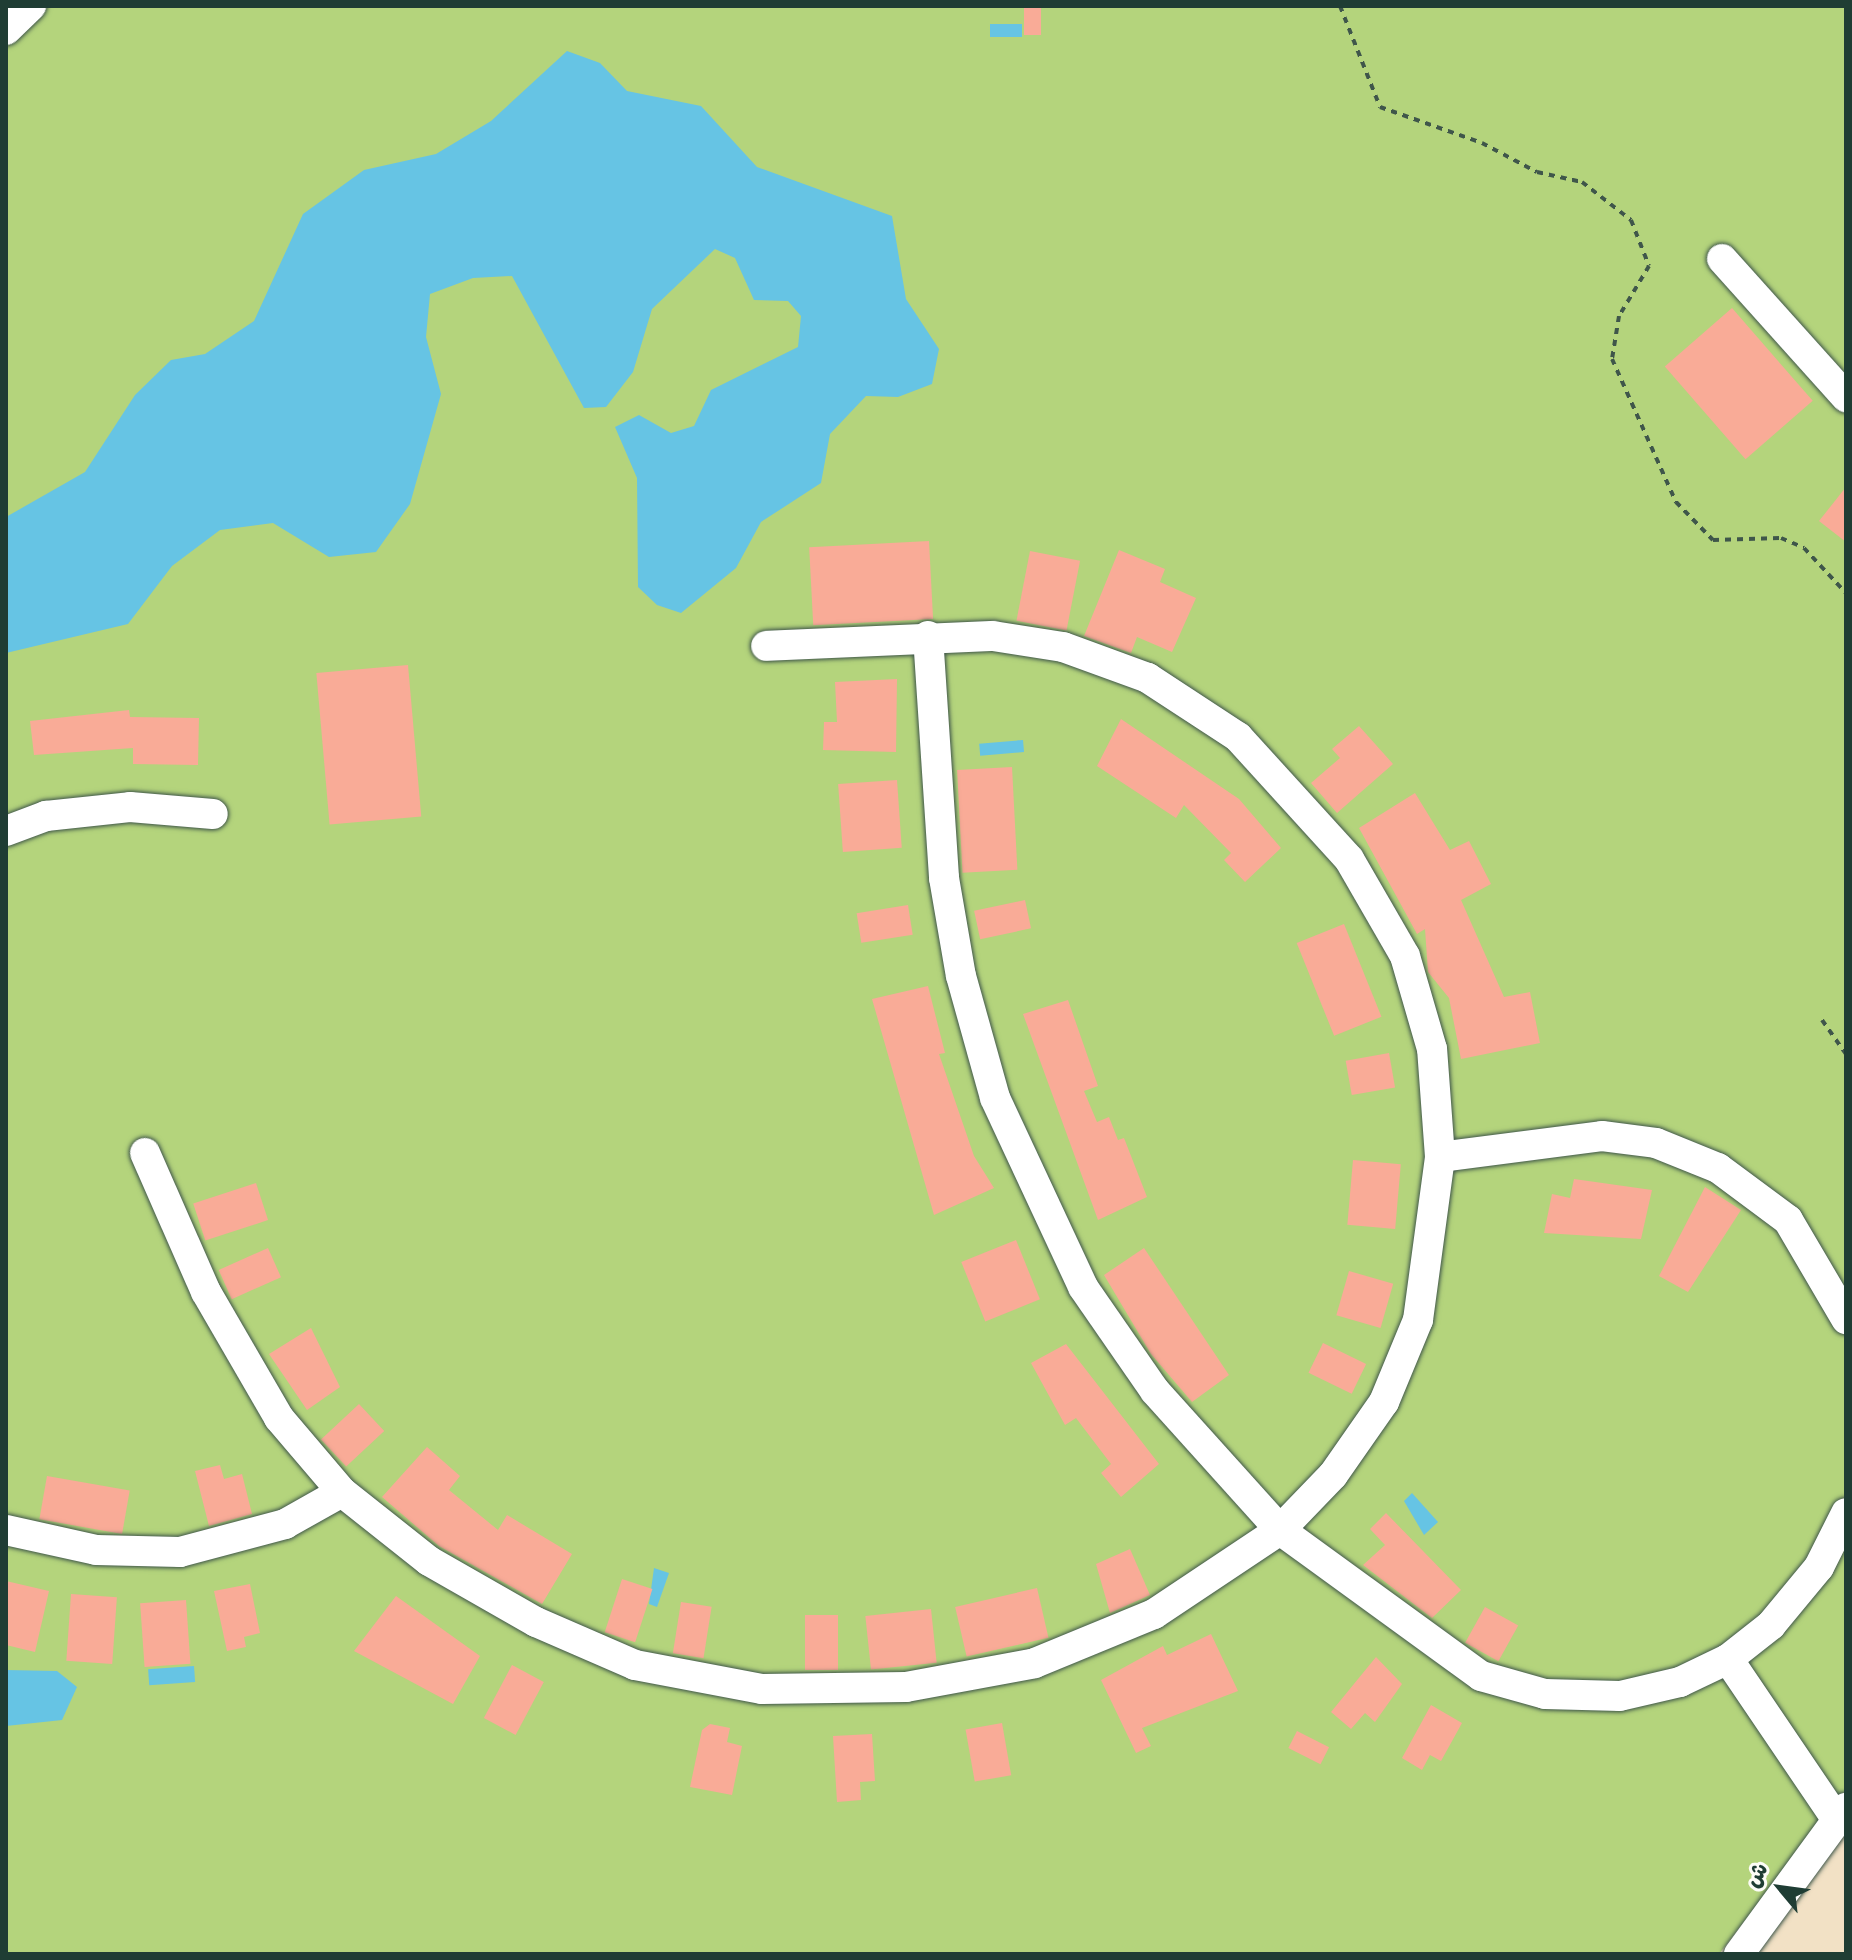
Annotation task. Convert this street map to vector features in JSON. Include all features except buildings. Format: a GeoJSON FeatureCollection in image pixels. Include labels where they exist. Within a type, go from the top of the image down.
{"type":"FeatureCollection","features":[{"type":"Feature","properties":{"kind":"street"},"geometry":{"type":"LineString","coordinates":[[6,30],[31,6]]}},
{"type":"Feature","properties":{"kind":"street"},"geometry":{"type":"LineString","coordinates":[[1722,259],[1846,397]]}},
{"type":"Feature","properties":{"kind":"street"},"geometry":{"type":"LineString","coordinates":[[928,636],[944,878],[961,976],[995,1098],[1083,1287],[1155,1391],[1280,1530],[1481,1676],[1545,1694],[1620,1696],[1680,1682],[1728,1659],[1771,1625],[1819,1567],[1846,1513]]}},
{"type":"Feature","properties":{"kind":"street"},"geometry":{"type":"LineString","coordinates":[[145,1153],[206,1292],[279,1418],[342,1492],[429,1561],[536,1622],[635,1665],[762,1689],[906,1687],[1035,1663],[1154,1614],[1280,1530],[1333,1475],[1384,1402],[1418,1320],[1440,1157],[1432,1049],[1405,956],[1349,859],[1297,795],[1238,737],[1148,678],[1063,647],[928,636],[766,646]]}},
{"type":"Feature","properties":{"kind":"street"},"geometry":{"type":"LineString","coordinates":[[6,831],[46,816],[130,807],[213,814]]}},
{"type":"Feature","properties":{"kind":"street"},"geometry":{"type":"LineString","coordinates":[[1440,1157],[1602,1136],[1656,1143],[1718,1168],[1788,1220],[1846,1319]]}},
{"type":"Feature","properties":{"kind":"street"},"geometry":{"type":"LineString","coordinates":[[6,1530],[96,1550],[180,1552],[285,1524],[342,1492]]}},
{"type":"Feature","properties":{"kind":"street"},"geometry":{"type":"LineString","coordinates":[[1728,1659],[1842,1814],[1739,1954]]}},
{"type":"Feature","properties":{"kind":"path"},"geometry":{"type":"LineString","coordinates":[[1340,6],[1380,107],[1482,143],[1537,172],[1582,182],[1631,220],[1649,266],[1619,316],[1612,359],[1676,502],[1713,540],[1781,538],[1804,548],[1846,593]]}},
{"type":"Feature","properties":{"kind":"path"},"geometry":{"type":"LineString","coordinates":[[1822,1020],[1846,1054]]}},
{"type":"Feature","properties":{"kind":"green space"},"geometry":{"type":"Polygon","coordinates":[[[6,6],[1846,6],[1846,1789],[1719,1954],[6,1954],[6,6]]]}},
{"type":"Feature","properties":{"kind":"water"},"geometry":{"type":"Polygon","coordinates":[[[990,24],[1022,24],[1022,37],[990,37],[990,24]]]}},
{"type":"Feature","properties":{"kind":"water"},"geometry":{"type":"Polygon","coordinates":[[[567,51],[600,63],[627,91],[701,106],[757,167],[892,216],[906,299],[939,349],[932,384],[898,397],[866,396],[830,434],[821,483],[761,522],[736,568],[681,613],[657,605],[638,587],[637,478],[615,427],[639,415],[671,433],[694,426],[711,390],[798,347],[801,316],[788,301],[754,300],[735,258],[715,249],[652,309],[633,372],[606,407],[584,408],[512,276],[473,278],[430,294],[426,337],[441,394],[410,504],[376,552],[329,557],[273,523],[220,530],[172,566],[128,624],[6,653],[6,517],[85,472],[135,395],[171,360],[205,354],[254,321],[303,214],[364,170],[436,154],[491,121],[567,51]]]}},
{"type":"Feature","properties":{"kind":"water"},"geometry":{"type":"Polygon","coordinates":[[[1023,740],[1024,752],[980,756],[979,744],[1023,740]]]}},
{"type":"Feature","properties":{"kind":"water"},"geometry":{"type":"Polygon","coordinates":[[[1412,1493],[1438,1522],[1424,1535],[1404,1501],[1412,1493]]]}},
{"type":"Feature","properties":{"kind":"water"},"geometry":{"type":"Polygon","coordinates":[[[654,1568],[669,1573],[657,1607],[649,1604],[654,1568]]]}},
{"type":"Feature","properties":{"kind":"water"},"geometry":{"type":"Polygon","coordinates":[[[194,1666],[195,1682],[149,1685],[148,1669],[194,1666]]]}},
{"type":"Feature","properties":{"kind":"water"},"geometry":{"type":"Polygon","coordinates":[[[6,1670],[57,1671],[77,1687],[62,1720],[6,1726],[6,1670]]]}}]}
